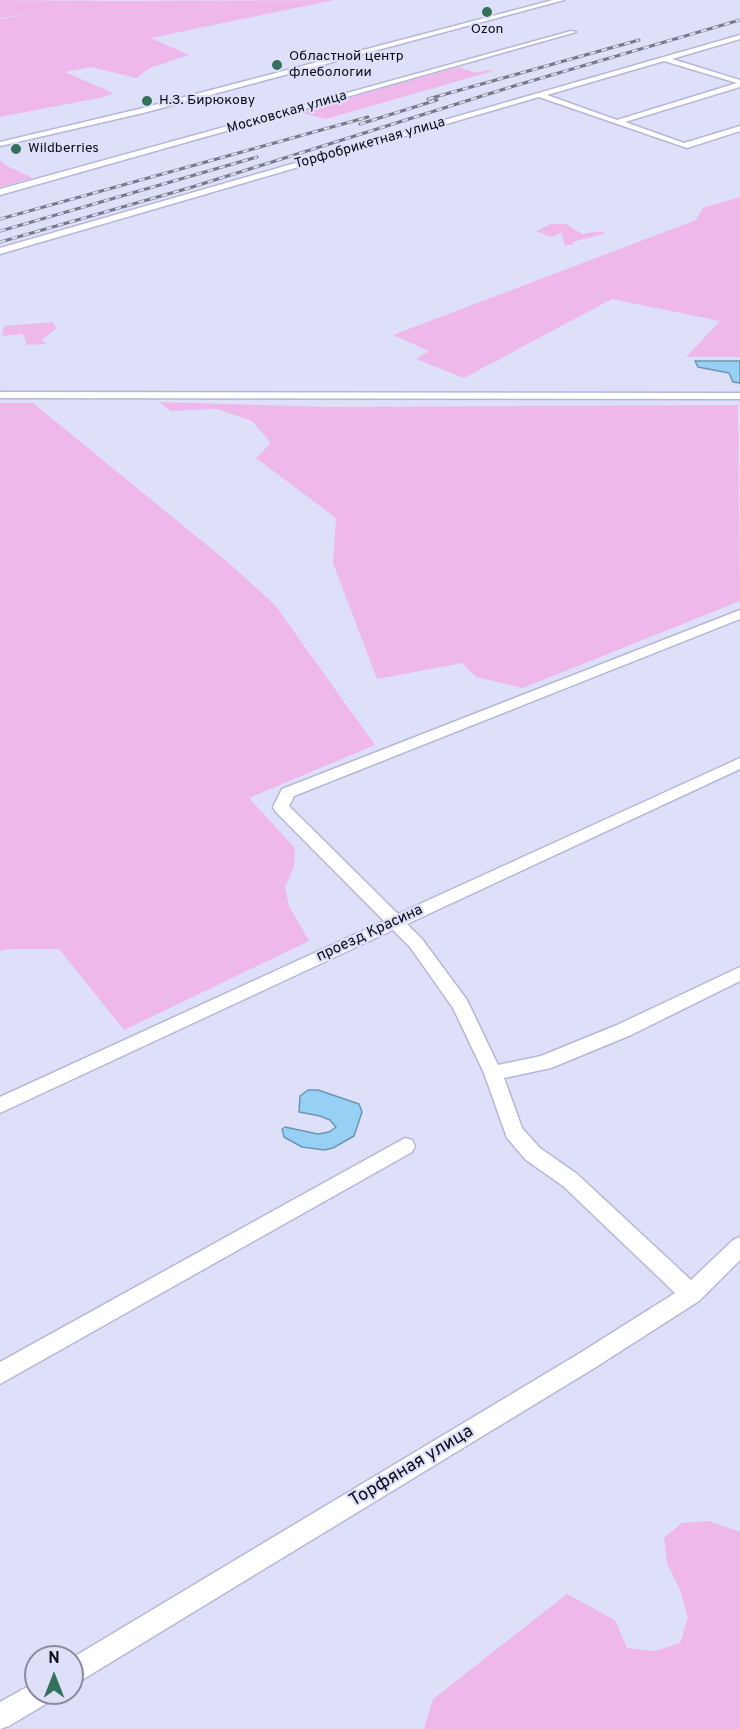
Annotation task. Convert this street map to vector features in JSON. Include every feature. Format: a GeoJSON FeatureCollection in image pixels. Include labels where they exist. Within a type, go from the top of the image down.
{"type":"FeatureCollection","features":[{"type":"Feature","properties":{"kind":"street"},"geometry":{"type":"LineString","coordinates":[[0,144],[140,111],[561,0]]}},
{"type":"Feature","properties":{"kind":"street","name":"Московская улица"},"geometry":{"type":"LineString","coordinates":[[0,192],[573,32]]}},
{"type":"Feature","properties":{"kind":"street","name":"Торфобрикетная улица"},"geometry":{"type":"LineString","coordinates":[[0,251],[740,36]]}},
{"type":"Feature","properties":{"kind":"street"},"geometry":{"type":"LineString","coordinates":[[664,59],[740,84]]}},
{"type":"Feature","properties":{"kind":"street"},"geometry":{"type":"LineString","coordinates":[[617,122],[740,84]]}},
{"type":"Feature","properties":{"kind":"street"},"geometry":{"type":"LineString","coordinates":[[540,95],[684,146],[740,128]]}},
{"type":"Feature","properties":{"kind":"street"},"geometry":{"type":"LineString","coordinates":[[0,395],[740,396]]}},
{"type":"Feature","properties":{"kind":"street"},"geometry":{"type":"LineString","coordinates":[[691,1294],[570,1180],[533,1154],[514,1132],[493,1072],[461,1005],[416,943],[393,923],[281,807],[288,793],[740,614]]}},
{"type":"Feature","properties":{"kind":"street","name":"проезд Красина"},"geometry":{"type":"LineString","coordinates":[[0,1105],[740,763]]}},
{"type":"Feature","properties":{"kind":"street"},"geometry":{"type":"LineString","coordinates":[[493,1072],[544,1063],[624,1030],[740,973]]}},
{"type":"Feature","properties":{"kind":"street"},"geometry":{"type":"LineString","coordinates":[[0,1374],[405,1146]]}},
{"type":"Feature","properties":{"kind":"street","name":"Торфяная улица"},"geometry":{"type":"LineString","coordinates":[[84,1666],[588,1360],[691,1294],[740,1246]]}},
{"type":"Feature","properties":{"kind":"street"},"geometry":{"type":"LineString","coordinates":[[0,1717],[24,1703]]}},
{"type":"Feature","properties":{"kind":"shaded area"},"geometry":{"type":"Polygon","coordinates":[[[0,0],[334,0],[151,38],[189,55],[150,68],[136,78],[91,67],[65,72],[113,93],[104,97],[0,117],[0,19],[30,14],[0,18],[0,0]]]}},
{"type":"Feature","properties":{"kind":"shaded area"},"geometry":{"type":"Polygon","coordinates":[[[459,67],[476,73],[493,71],[326,119],[298,112],[459,67]]]}},
{"type":"Feature","properties":{"kind":"shaded area"},"geometry":{"type":"Polygon","coordinates":[[[0,160],[7,166],[33,178],[0,187],[0,160]]]}},
{"type":"Feature","properties":{"kind":"shaded area"},"geometry":{"type":"Polygon","coordinates":[[[740,197],[740,357],[686,357],[720,321],[612,299],[464,378],[416,359],[429,351],[393,335],[696,220],[703,208],[740,197]]]}},
{"type":"Feature","properties":{"kind":"shaded area"},"geometry":{"type":"Polygon","coordinates":[[[551,224],[566,224],[582,234],[601,231],[606,233],[573,242],[573,245],[565,245],[561,233],[551,237],[536,231],[551,224]]]}},
{"type":"Feature","properties":{"kind":"shaded area"},"geometry":{"type":"Polygon","coordinates":[[[53,322],[56,329],[42,339],[46,344],[27,345],[23,334],[2,336],[4,326],[53,322]]]}},
{"type":"Feature","properties":{"kind":"shaded area"},"geometry":{"type":"Polygon","coordinates":[[[159,402],[330,407],[738,405],[740,601],[523,688],[476,677],[462,663],[377,679],[333,563],[336,518],[256,458],[271,443],[252,421],[217,409],[171,411],[159,402]]]}},
{"type":"Feature","properties":{"kind":"shaded area"},"geometry":{"type":"Polygon","coordinates":[[[0,403],[33,403],[230,564],[275,605],[375,745],[249,798],[295,848],[294,867],[285,887],[289,906],[309,941],[124,1030],[59,949],[0,951],[0,403]]]}},
{"type":"Feature","properties":{"kind":"shaded area"},"geometry":{"type":"Polygon","coordinates":[[[709,1521],[740,1532],[740,1729],[424,1729],[433,1699],[567,1594],[615,1620],[627,1648],[655,1651],[680,1643],[688,1618],[680,1590],[667,1563],[664,1538],[682,1523],[709,1521]]]}},
{"type":"Feature","properties":{"kind":"water"},"geometry":{"type":"Polygon","coordinates":[[[695,361],[740,361],[740,383],[733,382],[729,373],[698,367],[695,361]]]}},
{"type":"Feature","properties":{"kind":"water"},"geometry":{"type":"Polygon","coordinates":[[[308,1090],[318,1090],[359,1104],[362,1112],[354,1136],[333,1148],[324,1150],[302,1147],[284,1137],[282,1129],[285,1127],[318,1134],[329,1132],[336,1127],[330,1120],[299,1112],[300,1096],[308,1090]]]}},
{"type":"Feature","properties":{"kind":"railway"},"geometry":{"type":"LineString","coordinates":[[0,242],[189,188],[514,86],[740,20]]}},
{"type":"Feature","properties":{"kind":"railway"},"geometry":{"type":"LineString","coordinates":[[428,99],[639,40]]}},
{"type":"Feature","properties":{"kind":"railway"},"geometry":{"type":"LineString","coordinates":[[360,124],[437,100]]}},
{"type":"Feature","properties":{"kind":"railway"},"geometry":{"type":"LineString","coordinates":[[0,219],[368,117]]}},
{"type":"Feature","properties":{"kind":"railway"},"geometry":{"type":"LineString","coordinates":[[0,231],[257,157]]}},
{"type":"Feature","properties":{"kind":"place","name":"Ozon"},"geometry":{"type":"Point","coordinates":[487,12]}},
{"type":"Feature","properties":{"kind":"place","name":"Областной центр флебологии"},"geometry":{"type":"Point","coordinates":[277,65]}},
{"type":"Feature","properties":{"kind":"place","name":"Н.З. Бирюкову"},"geometry":{"type":"Point","coordinates":[147,101]}},
{"type":"Feature","properties":{"kind":"place","name":"Wildberries"},"geometry":{"type":"Point","coordinates":[16,149]}}]}
